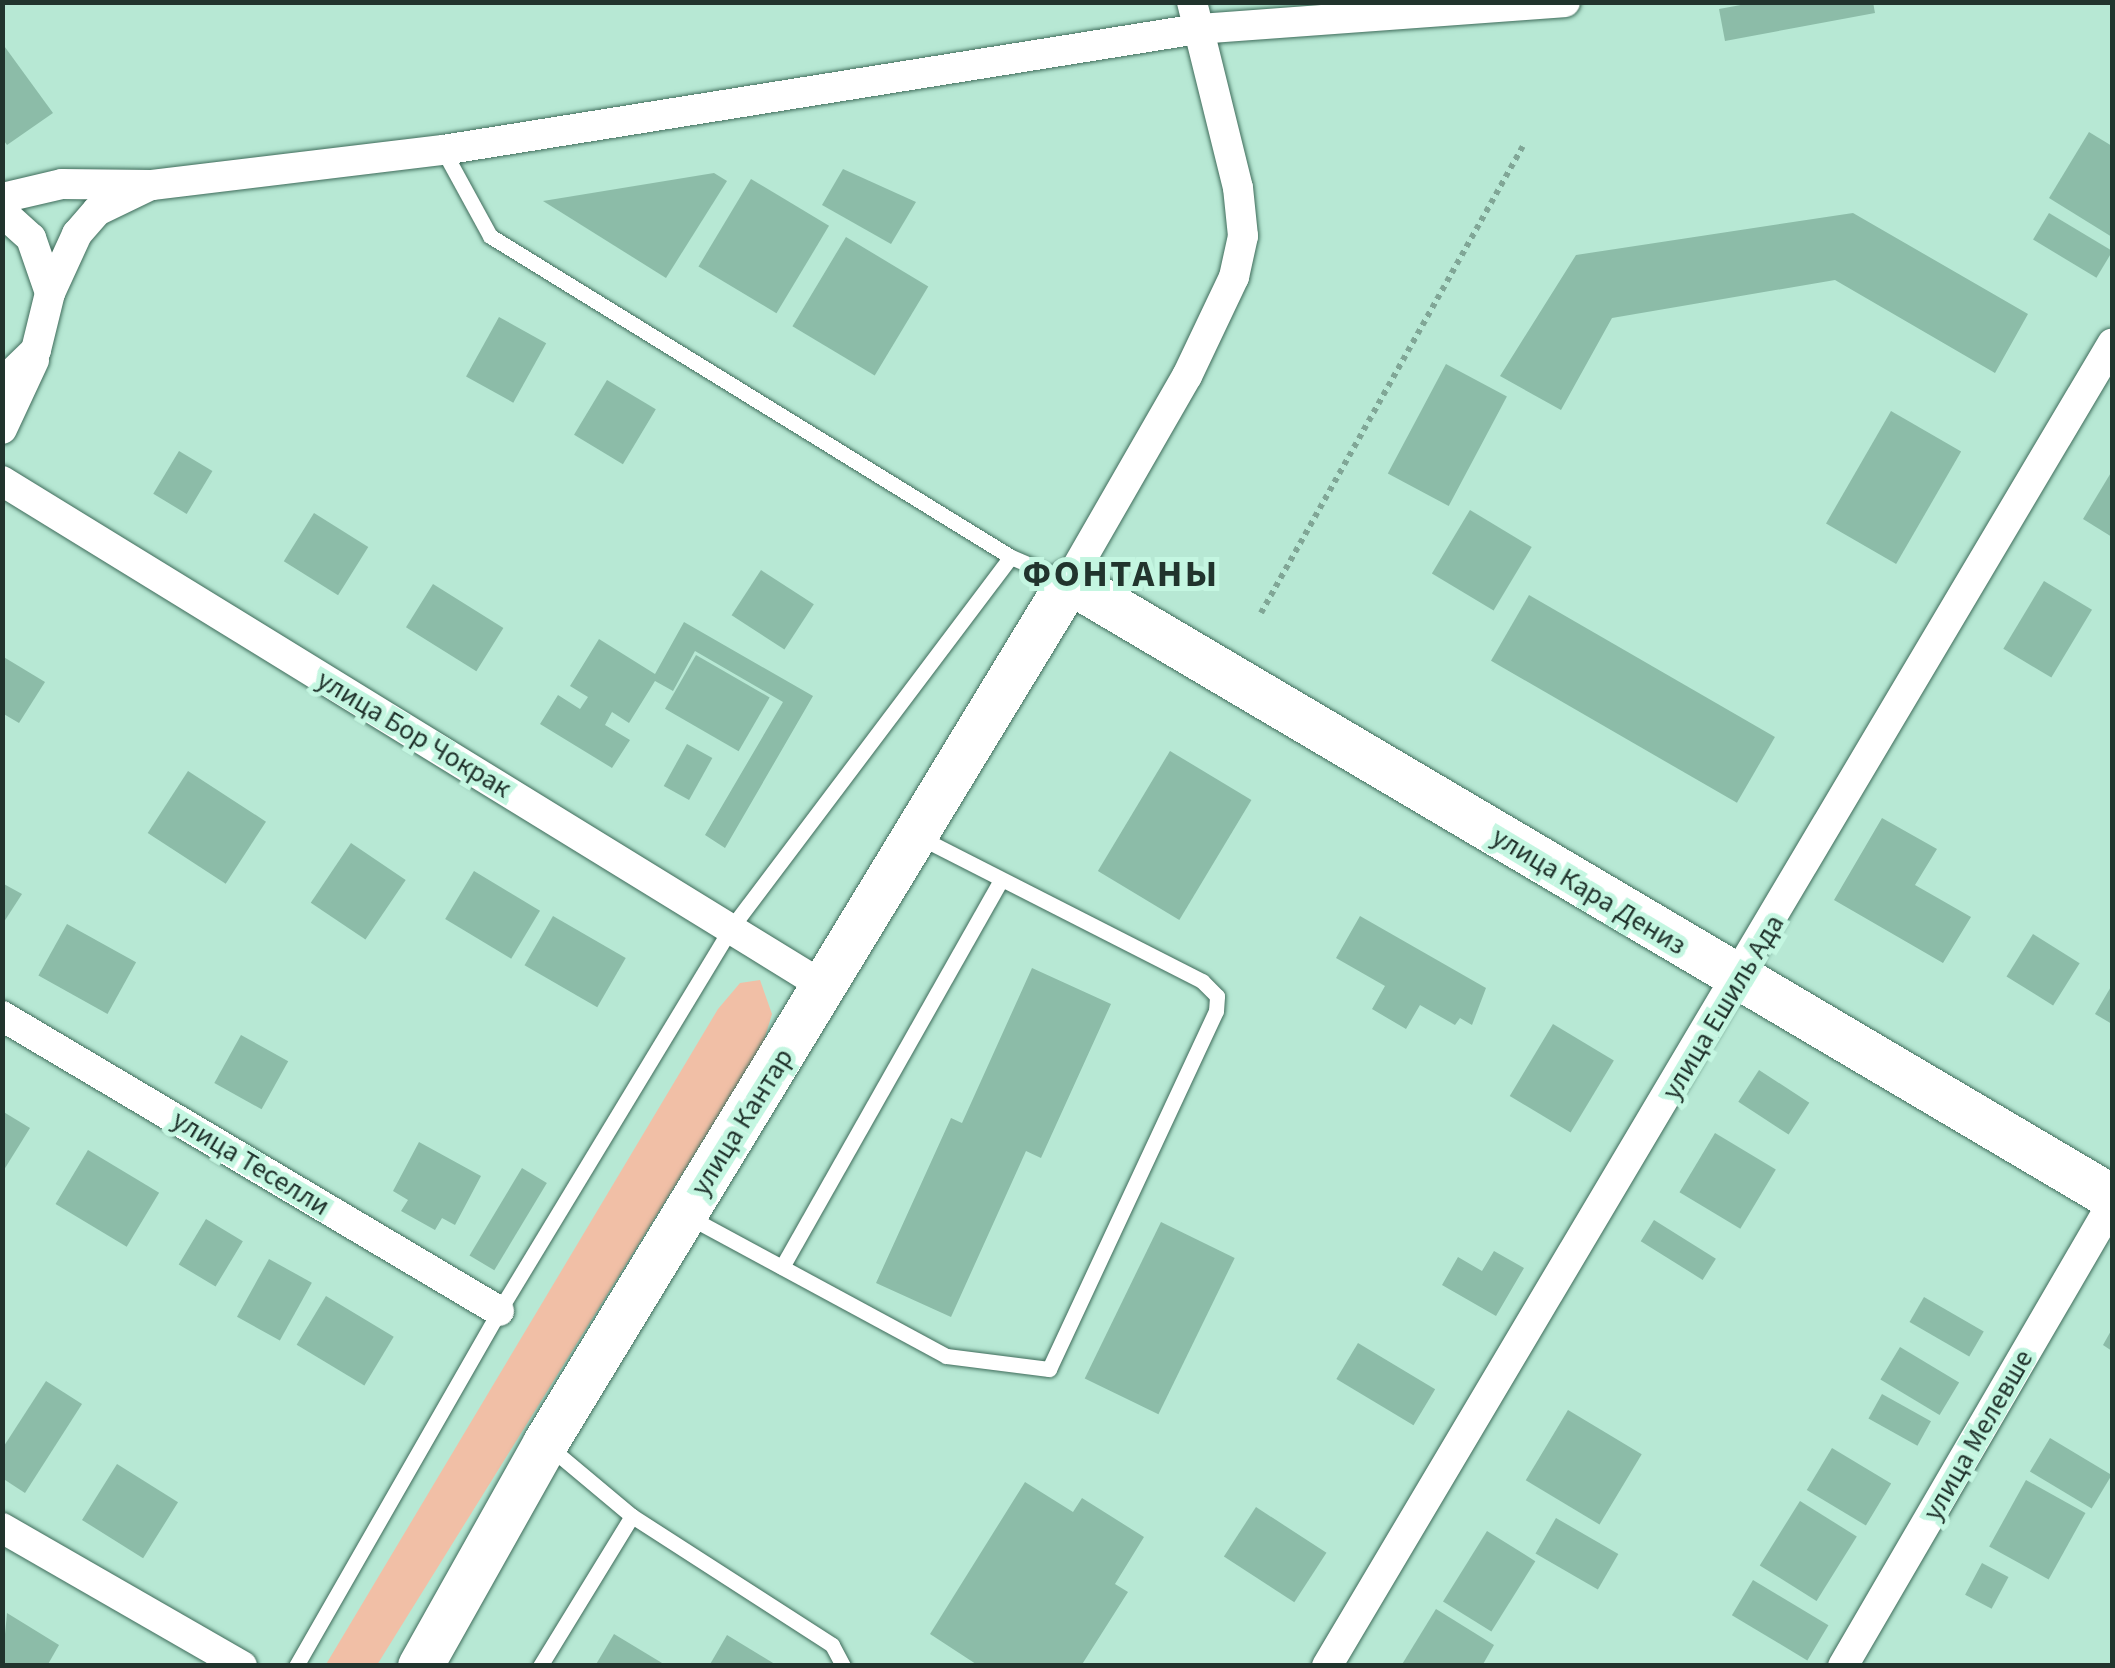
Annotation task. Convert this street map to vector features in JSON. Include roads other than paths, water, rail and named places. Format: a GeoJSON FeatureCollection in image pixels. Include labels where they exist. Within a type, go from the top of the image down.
{"type":"FeatureCollection","features":[{"type":"Feature","properties":{"kind":"main road","name":"улица Кантар"},"geometry":{"type":"LineString","coordinates":[[420,1666],[545,1444],[1069,581]]}},
{"type":"Feature","properties":{"kind":"main road","name":"улица Кара Дениз"},"geometry":{"type":"LineString","coordinates":[[1069,581],[2112,1201]]}},
{"type":"Feature","properties":{"kind":"street"},"geometry":{"type":"LineString","coordinates":[[2,198],[62,184],[152,185],[443,150],[1195,16],[1565,2]]}},
{"type":"Feature","properties":{"kind":"street"},"geometry":{"type":"LineString","coordinates":[[1069,581],[1188,376],[1234,277],[1243,236],[1238,188],[1195,16]]}},
{"type":"Feature","properties":{"kind":"street"},"geometry":{"type":"LineString","coordinates":[[2,429],[76,234],[97,211],[152,185]]}},
{"type":"Feature","properties":{"kind":"street"},"geometry":{"type":"LineString","coordinates":[[2,212],[31,238],[49,308],[36,350],[2,383]]}},
{"type":"Feature","properties":{"kind":"street","name":"улица Ешиль Ада"},"geometry":{"type":"LineString","coordinates":[[1327,1666],[1739,980],[2112,344]]}},
{"type":"Feature","properties":{"kind":"street","name":"улица Бор Чокрак"},"geometry":{"type":"LineString","coordinates":[[2,482],[825,987]]}},
{"type":"Feature","properties":{"kind":"street","name":"улица Теселли"},"geometry":{"type":"LineString","coordinates":[[2,1016],[500,1311]]}},
{"type":"Feature","properties":{"kind":"street","name":"улица Мелевше"},"geometry":{"type":"LineString","coordinates":[[1843,1666],[2112,1201]]}},
{"type":"Feature","properties":{"kind":"street"},"geometry":{"type":"LineString","coordinates":[[2,1528],[242,1666]]}},
{"type":"Feature","properties":{"kind":"lane"},"geometry":{"type":"LineString","coordinates":[[443,150],[490,236],[1011,557],[1069,581]]}},
{"type":"Feature","properties":{"kind":"lane"},"geometry":{"type":"LineString","coordinates":[[296,1666],[500,1311],[732,928],[1011,557]]}},
{"type":"Feature","properties":{"kind":"lane"},"geometry":{"type":"LineString","coordinates":[[686,1215],[946,1356],[1049,1369],[1216,1011],[1216,996],[1202,981],[1000,882],[916,836]]}},
{"type":"Feature","properties":{"kind":"lane"},"geometry":{"type":"LineString","coordinates":[[782,1268],[1000,882]]}},
{"type":"Feature","properties":{"kind":"lane"},"geometry":{"type":"LineString","coordinates":[[545,1444],[632,1516],[832,1645],[843,1666]]}},
{"type":"Feature","properties":{"kind":"lane"},"geometry":{"type":"LineString","coordinates":[[540,1666],[632,1516]]}},
{"type":"Feature","properties":{"kind":"district","name":"ФОНТАНЫ"},"geometry":{"type":"Point","coordinates":[1121,575]}}]}
